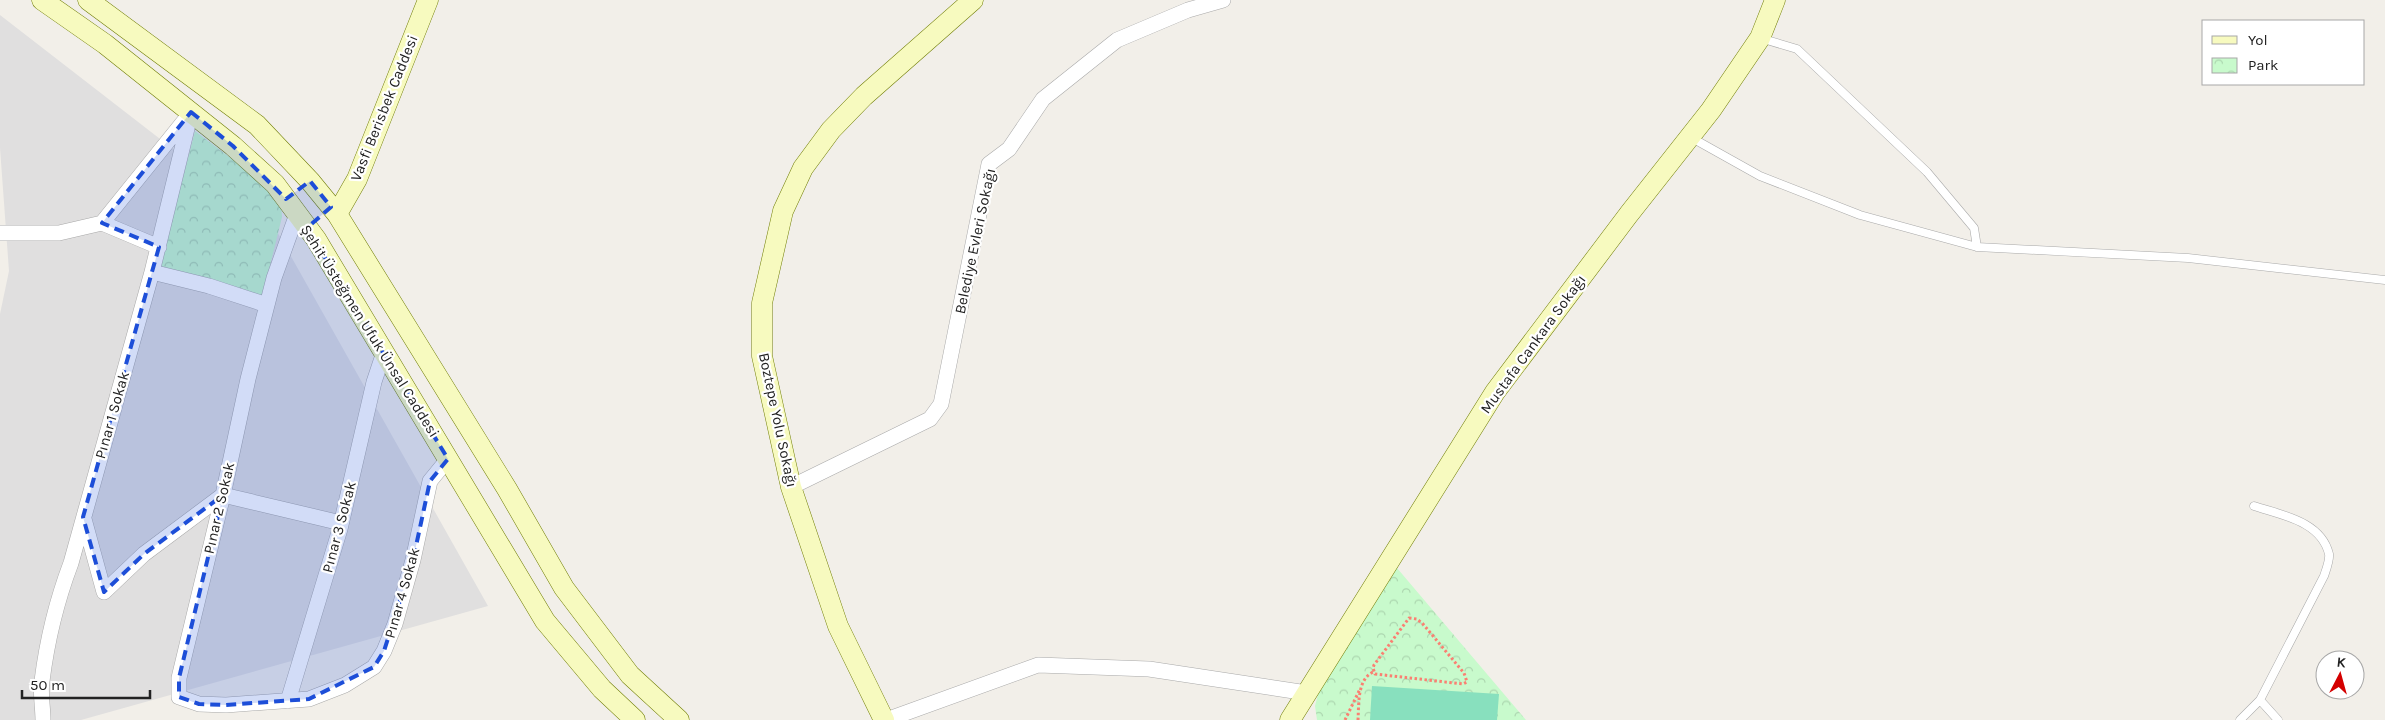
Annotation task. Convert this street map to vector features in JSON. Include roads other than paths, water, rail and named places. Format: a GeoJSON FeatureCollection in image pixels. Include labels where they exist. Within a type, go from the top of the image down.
{"type":"FeatureCollection","features":[{"type":"Feature","properties":{"kind":"street","name":"Şehit Üsteğmen Ufuk Ünsal Caddesi"},"geometry":{"type":"LineString","coordinates":[[42,0],[105,44],[234,146],[275,184],[316,239],[546,621],[602,688],[635,720]]}},
{"type":"Feature","properties":{"kind":"street"},"geometry":{"type":"LineString","coordinates":[[88,0],[257,125],[310,181],[334,211],[507,489],[564,588],[630,675],[679,720]]}},
{"type":"Feature","properties":{"kind":"street","name":"Vasfi Berisbek Caddesi"},"geometry":{"type":"LineString","coordinates":[[297,214],[334,211],[357,179],[428,0]]}},
{"type":"Feature","properties":{"kind":"street","name":"Boztepe Yolu Sokağı"},"geometry":{"type":"LineString","coordinates":[[885,720],[838,626],[791,487],[762,356],[762,303],[783,211],[803,168],[831,130],[864,96],[973,0]]}},
{"type":"Feature","properties":{"kind":"street","name":"Belediye Evleri Sokağı"},"geometry":{"type":"LineString","coordinates":[[791,487],[930,419],[941,404],[989,164],[1009,149],[1043,99],[1117,40],[1188,10],[1223,0]]}},
{"type":"Feature","properties":{"kind":"street","name":"Mustafa Cankara Sokağı"},"geometry":{"type":"LineString","coordinates":[[1290,720],[1496,392],[1690,137],[1760,38],[1774,3]]}},
{"type":"Feature","properties":{"kind":"street"},"geometry":{"type":"LineString","coordinates":[[102,223],[191,112]]}},
{"type":"Feature","properties":{"kind":"street","name":"Pınar 1 Sokak"},"geometry":{"type":"LineString","coordinates":[[43,720],[42,682],[50,638],[159,247],[191,112]]}},
{"type":"Feature","properties":{"kind":"street"},"geometry":{"type":"LineString","coordinates":[[297,214],[310,181]]}},
{"type":"Feature","properties":{"kind":"street","name":"Pınar 2 Sokak"},"geometry":{"type":"LineString","coordinates":[[288,701],[226,705],[199,704],[178,697],[179,678],[223,495],[248,379],[282,254],[297,214]]}},
{"type":"Feature","properties":{"kind":"street"},"geometry":{"type":"LineString","coordinates":[[0,233],[59,233],[102,223],[159,247]]}},
{"type":"Feature","properties":{"kind":"street"},"geometry":{"type":"LineString","coordinates":[[152,272],[209,286],[267,305]]}},
{"type":"Feature","properties":{"kind":"street","name":"Pınar 3 Sokak"},"geometry":{"type":"LineString","coordinates":[[288,701],[341,523],[374,382],[384,352]]}},
{"type":"Feature","properties":{"kind":"street","name":"Pınar 4 Sokak"},"geometry":{"type":"LineString","coordinates":[[288,701],[309,699],[345,684],[374,667],[384,651],[395,624],[430,480],[448,459]]}},
{"type":"Feature","properties":{"kind":"street"},"geometry":{"type":"LineString","coordinates":[[83,517],[104,592],[144,554],[223,495],[341,523]]}},
{"type":"Feature","properties":{"kind":"street"},"geometry":{"type":"LineString","coordinates":[[885,720],[1038,665],[1149,669],[1307,693],[1309,720]]}},
{"type":"Feature","properties":{"kind":"lane"},"geometry":{"type":"LineString","coordinates":[[1760,38],[1797,49],[1927,172],[1974,228],[1977,248]]}},
{"type":"Feature","properties":{"kind":"lane"},"geometry":{"type":"LineString","coordinates":[[1690,137],[1760,176],[1860,215],[1977,248],[2188,258],[2385,280]]}},
{"type":"Feature","properties":{"kind":"lane"},"geometry":{"type":"LineString","coordinates":[[2240,720],[2260,700],[2324,576],[2330,555],[2322,537],[2300,521],[2254,506]]}},
{"type":"Feature","properties":{"kind":"lane"},"geometry":{"type":"LineString","coordinates":[[2260,700],[2278,720]]}}]}
